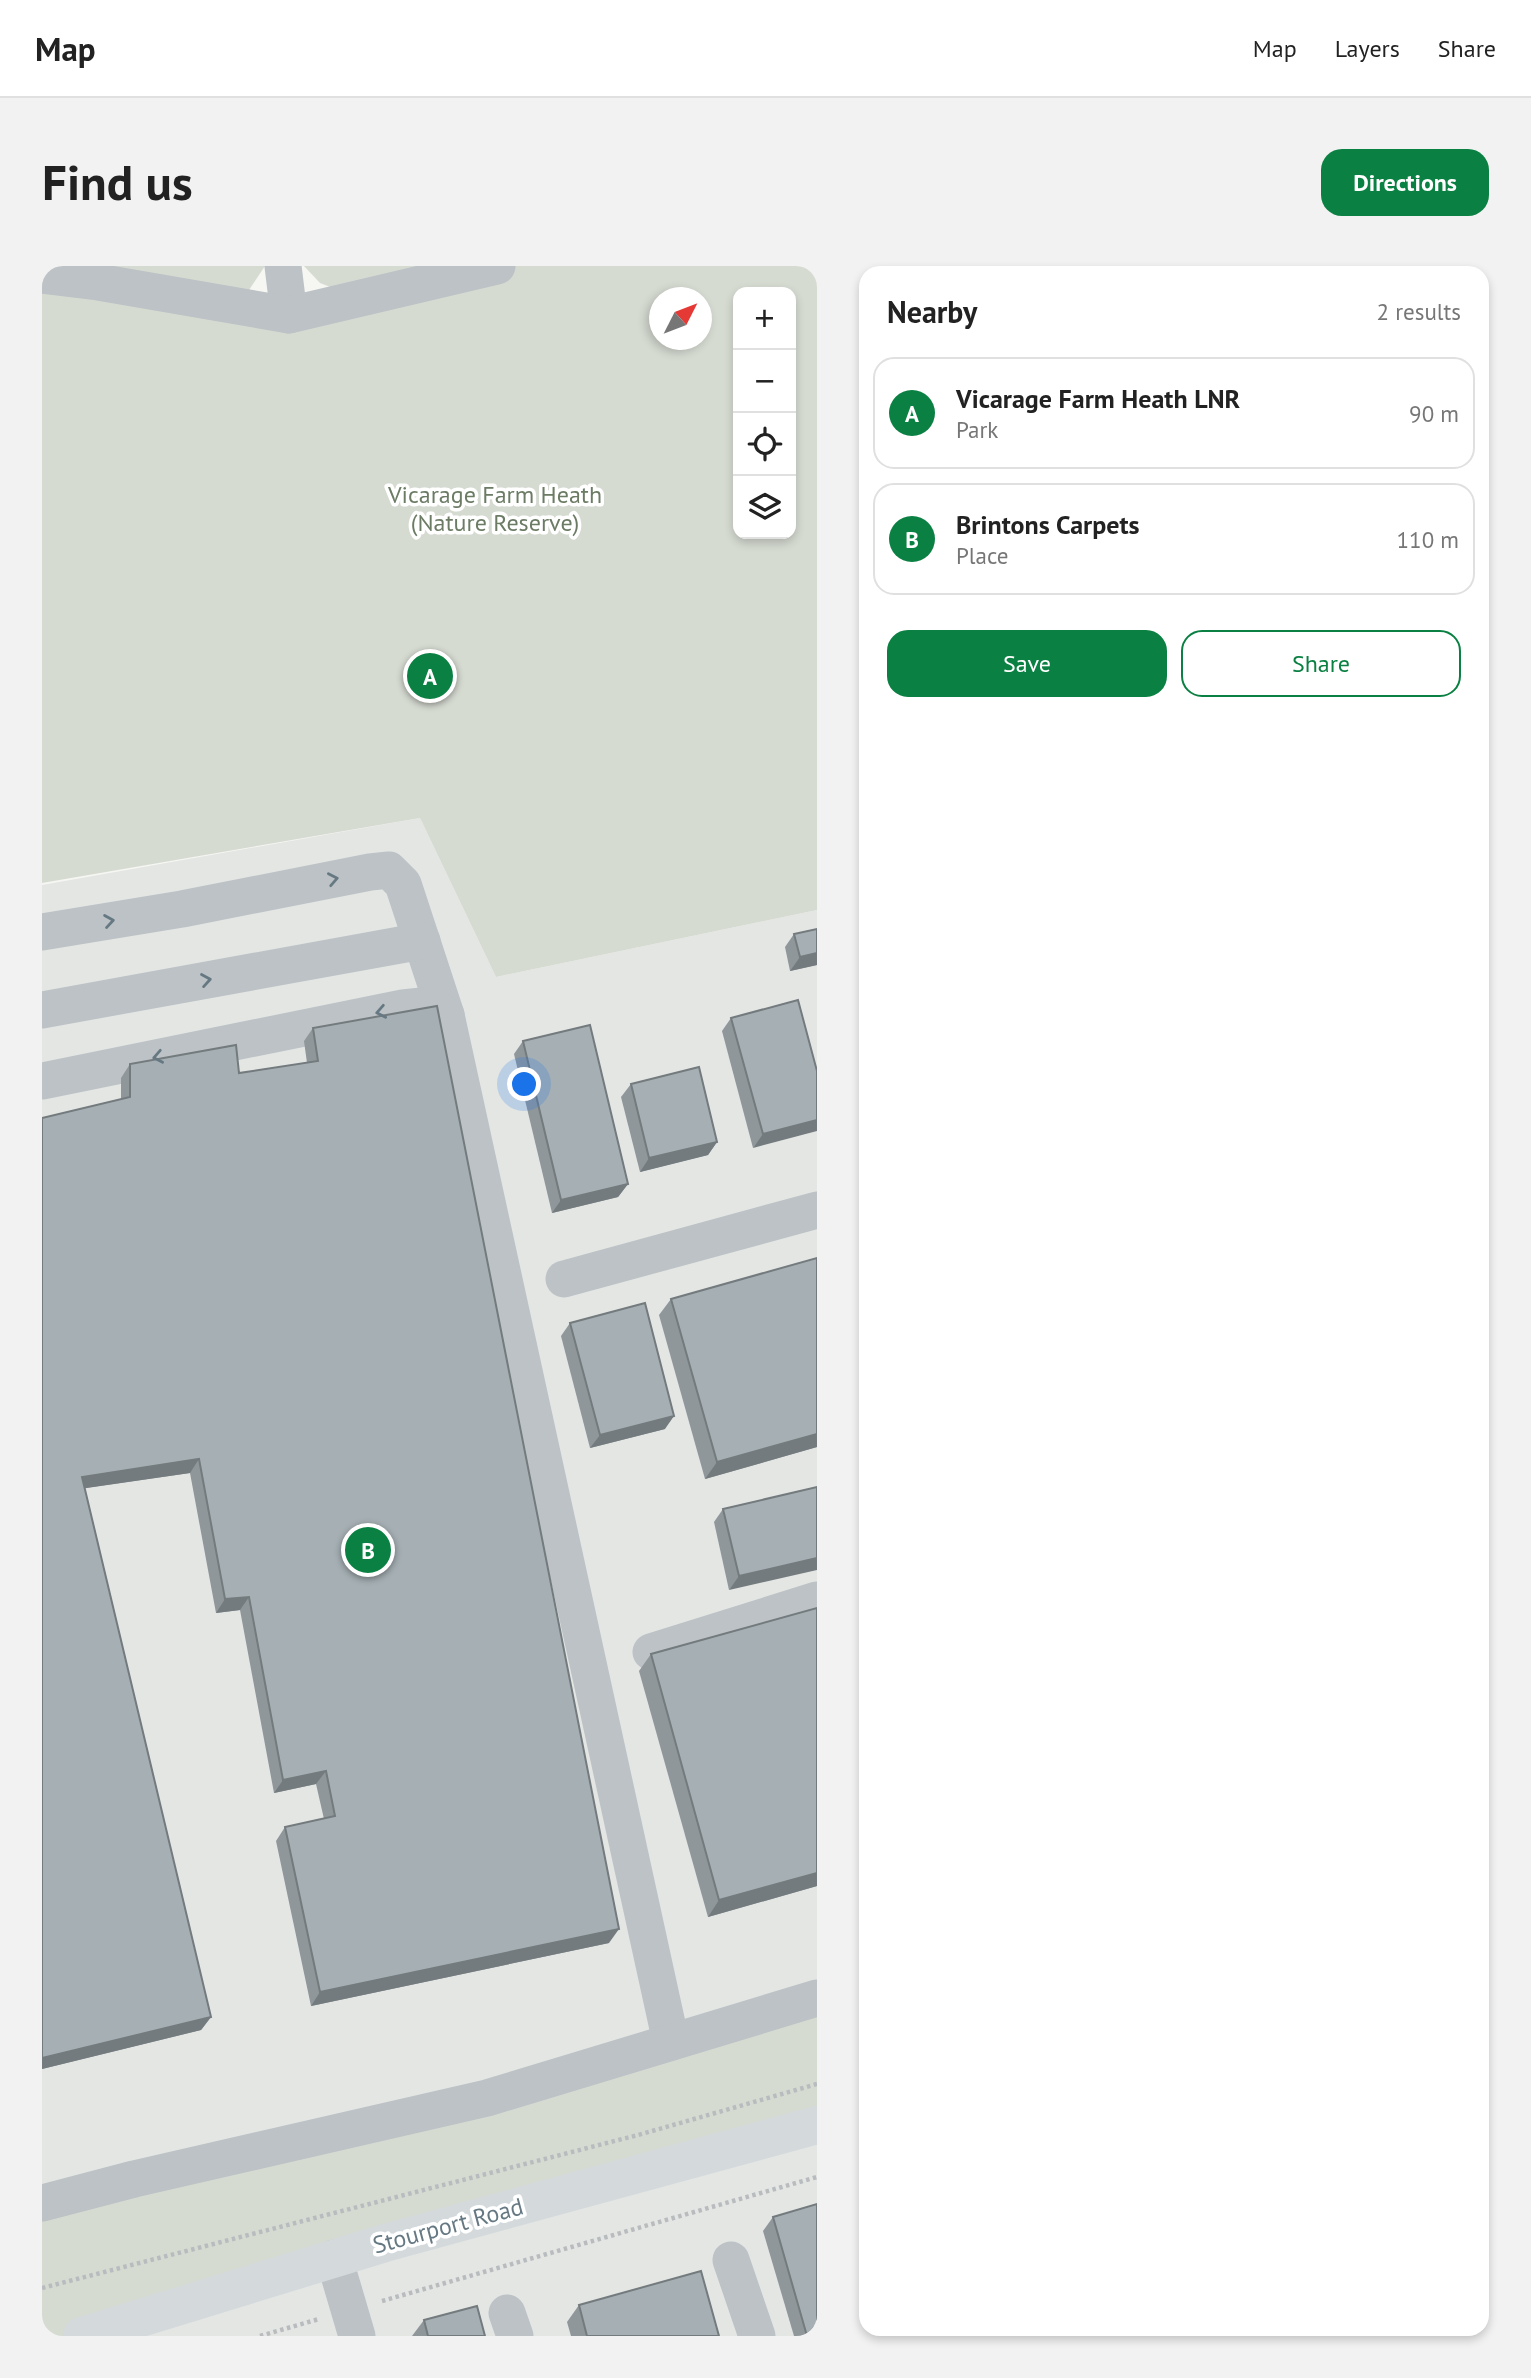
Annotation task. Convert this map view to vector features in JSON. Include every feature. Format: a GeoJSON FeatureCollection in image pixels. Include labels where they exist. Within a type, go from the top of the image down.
{"type":"FeatureCollection","features":[{"type":"Feature","properties":{"kind":"main road","name":"Stourport Road"},"geometry":{"type":"LineString","coordinates":[[82,2336],[334,2258],[817,2125]]}},
{"type":"Feature","properties":{"kind":"street"},"geometry":{"type":"LineString","coordinates":[[283,266],[289,316]]}},
{"type":"Feature","properties":{"kind":"street"},"geometry":{"type":"LineString","coordinates":[[42,275],[98,282],[289,316],[497,266]]}},
{"type":"Feature","properties":{"kind":"street"},"geometry":{"type":"LineString","coordinates":[[42,932],[182,909],[370,872],[389,870],[403,884],[446,1015],[671,2042]]}},
{"type":"Feature","properties":{"kind":"street"},"geometry":{"type":"LineString","coordinates":[[42,1010],[422,941]]}},
{"type":"Feature","properties":{"kind":"street"},"geometry":{"type":"LineString","coordinates":[[42,1081],[402,1008],[431,1005],[446,1015]]}},
{"type":"Feature","properties":{"kind":"street"},"geometry":{"type":"LineString","coordinates":[[564,1279],[817,1210]]}},
{"type":"Feature","properties":{"kind":"street"},"geometry":{"type":"LineString","coordinates":[[651,1652],[817,1600]]}},
{"type":"Feature","properties":{"kind":"street"},"geometry":{"type":"LineString","coordinates":[[42,2203],[134,2179],[487,2098],[817,1997]]}},
{"type":"Feature","properties":{"kind":"street"},"geometry":{"type":"LineString","coordinates":[[334,2258],[353,2323]]}},
{"type":"Feature","properties":{"kind":"street"},"geometry":{"type":"LineString","coordinates":[[732,2260],[757,2336]]}},
{"type":"Feature","properties":{"kind":"path"},"geometry":{"type":"LineString","coordinates":[[42,2288],[638,2134],[817,2084]]}},
{"type":"Feature","properties":{"kind":"path"},"geometry":{"type":"LineString","coordinates":[[260,2336],[353,2323],[817,2177]]}},
{"type":"Feature","properties":{"kind":"shaded area"},"geometry":{"type":"Polygon","coordinates":[[[420,818],[496,977],[817,910],[817,1998],[42,2203],[42,885],[420,818]]]}},
{"type":"Feature","properties":{"kind":"shaded area"},"geometry":{"type":"Polygon","coordinates":[[[817,2125],[817,2336],[82,2336],[817,2125]]]}},
{"type":"Feature","properties":{"kind":"green space"},"geometry":{"type":"Polygon","coordinates":[[[63,266],[265,266],[249,290],[63,266]]]}},
{"type":"Feature","properties":{"kind":"green space"},"geometry":{"type":"Polygon","coordinates":[[[304,266],[442,266],[338,290],[320,283],[304,266]]]}},
{"type":"Feature","properties":{"kind":"green space","name":"Vicarage Farm Heath (Nature Reserve)"},"geometry":{"type":"Polygon","coordinates":[[[497,266],[817,266],[817,910],[496,977],[420,818],[42,883],[42,275],[289,315],[497,266]]]}},
{"type":"Feature","properties":{"kind":"green space"},"geometry":{"type":"Polygon","coordinates":[[[817,1998],[817,2125],[82,2336],[42,2336],[42,2203],[817,1998]]]}},
{"type":"Feature","properties":{"kind":"building"},"geometry":{"type":"Polygon","coordinates":[[[817,929],[817,953],[800,957],[794,934],[817,929]]]}},
{"type":"Feature","properties":{"kind":"building"},"geometry":{"type":"Polygon","coordinates":[[[798,1000],[817,1071],[817,1120],[763,1134],[731,1018],[798,1000]]]}},
{"type":"Feature","properties":{"kind":"building"},"geometry":{"type":"Polygon","coordinates":[[[437,1006],[619,1929],[320,1992],[285,1827],[335,1816],[326,1771],[283,1780],[249,1597],[225,1599],[199,1459],[82,1477],[211,2017],[42,2058],[42,1118],[130,1097],[130,1064],[236,1045],[239,1073],[318,1061],[313,1028],[437,1006]]]}},
{"type":"Feature","properties":{"kind":"building"},"geometry":{"type":"Polygon","coordinates":[[[590,1025],[628,1184],[561,1200],[523,1041],[590,1025]]]}},
{"type":"Feature","properties":{"kind":"building"},"geometry":{"type":"Polygon","coordinates":[[[699,1067],[717,1142],[649,1158],[631,1084],[699,1067]]]}},
{"type":"Feature","properties":{"kind":"building"},"geometry":{"type":"Polygon","coordinates":[[[817,1258],[817,1434],[717,1462],[671,1299],[817,1258]]]}},
{"type":"Feature","properties":{"kind":"building"},"geometry":{"type":"Polygon","coordinates":[[[645,1303],[674,1416],[600,1435],[570,1323],[645,1303]]]}},
{"type":"Feature","properties":{"kind":"building"},"geometry":{"type":"Polygon","coordinates":[[[817,1487],[817,1558],[739,1576],[723,1509],[817,1487]]]}},
{"type":"Feature","properties":{"kind":"building"},"geometry":{"type":"Polygon","coordinates":[[[817,1608],[817,1873],[719,1900],[651,1654],[817,1608]]]}},
{"type":"Feature","properties":{"kind":"building"},"geometry":{"type":"Polygon","coordinates":[[[817,2204],[817,2336],[807,2336],[773,2217],[817,2204]]]}},
{"type":"Feature","properties":{"kind":"building"},"geometry":{"type":"Polygon","coordinates":[[[701,2271],[719,2336],[587,2336],[579,2305],[701,2271]]]}},
{"type":"Feature","properties":{"kind":"building"},"geometry":{"type":"Polygon","coordinates":[[[477,2306],[485,2336],[428,2336],[424,2320],[477,2306]]]}},
{"type":"Feature","properties":{"kind":"place","name":"Vicarage Farm Heath LNR"},"geometry":{"type":"Point","coordinates":[430,676]}},
{"type":"Feature","properties":{"kind":"place","name":"Brintons Carpets"},"geometry":{"type":"Point","coordinates":[368,1550]}}]}
